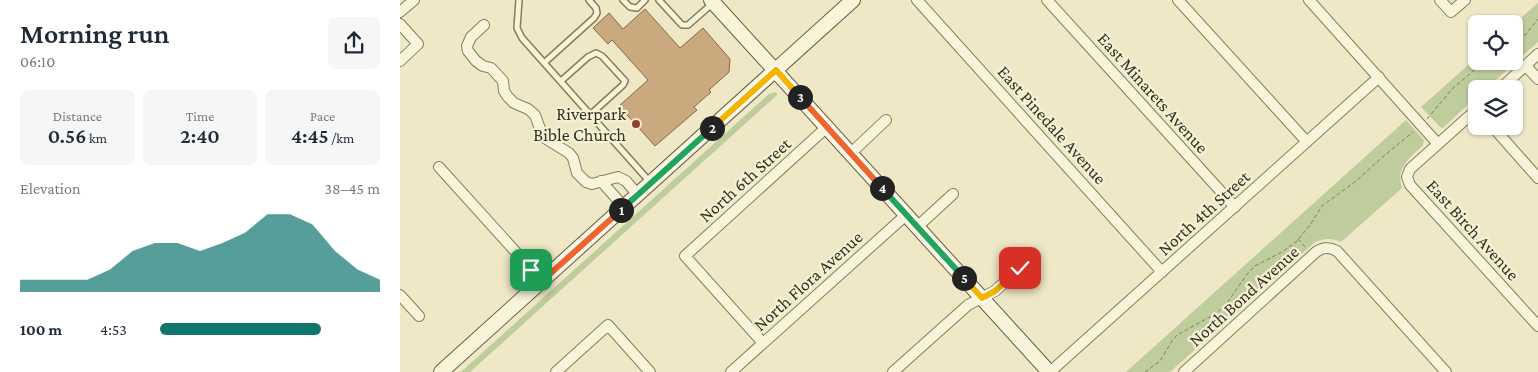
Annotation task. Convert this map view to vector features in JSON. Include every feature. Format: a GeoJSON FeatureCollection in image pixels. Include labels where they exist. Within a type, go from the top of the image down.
{"type":"FeatureCollection","features":[{"type":"Feature","properties":{"kind":"street"},"geometry":{"type":"LineString","coordinates":[[400,12],[414,0]]}},
{"type":"Feature","properties":{"kind":"street"},"geometry":{"type":"LineString","coordinates":[[441,372],[853,0]]}},
{"type":"Feature","properties":{"kind":"street","name":"East Pinedale Avenue"},"geometry":{"type":"LineString","coordinates":[[917,0],[1162,272]]}},
{"type":"Feature","properties":{"kind":"street","name":"East Minarets Avenue"},"geometry":{"type":"LineString","coordinates":[[1047,0],[1235,207]]}},
{"type":"Feature","properties":{"kind":"street"},"geometry":{"type":"LineString","coordinates":[[1178,0],[1307,142]]}},
{"type":"Feature","properties":{"kind":"street"},"geometry":{"type":"LineString","coordinates":[[1309,0],[1438,144],[1468,117]]}},
{"type":"Feature","properties":{"kind":"street"},"geometry":{"type":"LineString","coordinates":[[1440,0],[1451,12],[1465,0]]}},
{"type":"Feature","properties":{"kind":"street"},"geometry":{"type":"LineString","coordinates":[[712,1],[1049,372]]}},
{"type":"Feature","properties":{"kind":"street"},"geometry":{"type":"LineString","coordinates":[[400,24],[418,44],[400,61]]}},
{"type":"Feature","properties":{"kind":"street"},"geometry":{"type":"LineString","coordinates":[[484,25],[471,37],[467,46],[468,51],[476,61],[482,66],[491,68],[503,81],[504,91],[514,103],[528,109],[535,115],[543,137],[569,153],[573,158],[577,172],[586,182],[592,184],[618,177],[626,181],[638,195]]}},
{"type":"Feature","properties":{"kind":"street"},"geometry":{"type":"LineString","coordinates":[[1510,80],[1538,54]]}},
{"type":"Feature","properties":{"kind":"street"},"geometry":{"type":"LineString","coordinates":[[1526,66],[1538,79]]}},
{"type":"Feature","properties":{"kind":"street","name":"North 4th Street"},"geometry":{"type":"LineString","coordinates":[[1049,372],[1379,78]]}},
{"type":"Feature","properties":{"kind":"street"},"geometry":{"type":"LineString","coordinates":[[850,153],[886,120]]}},
{"type":"Feature","properties":{"kind":"street","name":"North 6th Street"},"geometry":{"type":"LineString","coordinates":[[763,343],[685,256],[827,127]]}},
{"type":"Feature","properties":{"kind":"street"},"geometry":{"type":"LineString","coordinates":[[1500,135],[1538,178]]}},
{"type":"Feature","properties":{"kind":"street","name":"East Birch Avenue"},"geometry":{"type":"LineString","coordinates":[[1438,144],[1410,169],[1407,177],[1410,185],[1538,326]]}},
{"type":"Feature","properties":{"kind":"street"},"geometry":{"type":"LineString","coordinates":[[439,167],[542,281]]}},
{"type":"Feature","properties":{"kind":"street"},"geometry":{"type":"LineString","coordinates":[[601,181],[624,207]]}},
{"type":"Feature","properties":{"kind":"street"},"geometry":{"type":"LineString","coordinates":[[917,227],[953,194]]}},
{"type":"Feature","properties":{"kind":"street","name":"North Flora Avenue"},"geometry":{"type":"LineString","coordinates":[[731,372],[906,215]]}},
{"type":"Feature","properties":{"kind":"street","name":"North Bond Avenue"},"geometry":{"type":"LineString","coordinates":[[1184,372],[1316,252],[1328,248],[1338,251],[1446,372]]}},
{"type":"Feature","properties":{"kind":"street"},"geometry":{"type":"LineString","coordinates":[[893,372],[968,305],[995,291],[1020,268]]}},
{"type":"Feature","properties":{"kind":"street"},"geometry":{"type":"LineString","coordinates":[[400,295],[419,316]]}},
{"type":"Feature","properties":{"kind":"street"},"geometry":{"type":"LineString","coordinates":[[556,372],[608,325],[650,372]]}},
{"type":"Feature","properties":{"kind":"lane"},"geometry":{"type":"LineString","coordinates":[[520,0],[517,28],[522,38],[651,183]]}},
{"type":"Feature","properties":{"kind":"lane"},"geometry":{"type":"LineString","coordinates":[[544,63],[594,18],[597,13],[596,8],[589,0]]}},
{"type":"Feature","properties":{"kind":"lane"},"geometry":{"type":"LineString","coordinates":[[624,0],[630,7],[637,8],[645,0]]}},
{"type":"Feature","properties":{"kind":"lane"},"geometry":{"type":"LineString","coordinates":[[659,0],[682,25],[688,25],[712,1]]}},
{"type":"Feature","properties":{"kind":"lane"},"geometry":{"type":"LineString","coordinates":[[561,81],[588,57],[596,53],[602,56],[614,68],[625,81],[623,85],[590,115]]}},
{"type":"Feature","properties":{"kind":"path"},"geometry":{"type":"LineString","coordinates":[[1523,37],[1538,19]]}},
{"type":"Feature","properties":{"kind":"path"},"geometry":{"type":"LineString","coordinates":[[1145,372],[1160,361],[1177,335],[1217,313],[1255,266],[1282,252],[1298,239],[1322,206],[1356,182],[1421,125],[1452,89],[1474,70]]}},
{"type":"Feature","properties":{"kind":"path"},"geometry":{"type":"LineString","coordinates":[[1298,239],[1308,250]]}},
{"type":"Feature","properties":{"kind":"green space"},"geometry":{"type":"Polygon","coordinates":[[[1538,3],[1538,42],[1523,56],[1523,16],[1538,3]]]}},
{"type":"Feature","properties":{"kind":"green space"},"geometry":{"type":"Polygon","coordinates":[[[1468,65],[1468,70],[1507,70],[1496,80],[1468,80],[1468,105],[1443,128],[1421,107],[1468,65]]]}},
{"type":"Feature","properties":{"kind":"green space"},"geometry":{"type":"Polygon","coordinates":[[[775,92],[778,94],[470,372],[461,372],[769,94],[775,92]]]}},
{"type":"Feature","properties":{"kind":"green space"},"geometry":{"type":"Polygon","coordinates":[[[1406,120],[1424,140],[1423,145],[1402,169],[1400,181],[1402,188],[1341,242],[1328,239],[1315,242],[1170,372],[1126,372],[1406,120]]]}},
{"type":"Feature","properties":{"kind":"building"},"geometry":{"type":"Polygon","coordinates":[[[645,9],[680,48],[703,28],[730,59],[729,72],[694,107],[697,110],[655,146],[619,106],[648,80],[612,40],[608,44],[593,28],[609,13],[623,29],[645,9]]]}},
{"type":"Feature","properties":{"kind":"place","name":"Riverpark Bible Church"},"geometry":{"type":"Point","coordinates":[636,124]}},
{"type":"Feature","properties":{"kind":"route"},"geometry":{"type":"LineString","coordinates":[[531,270],[542,281],[776,70],[982,298],[995,291],[1020,268]]}}]}
